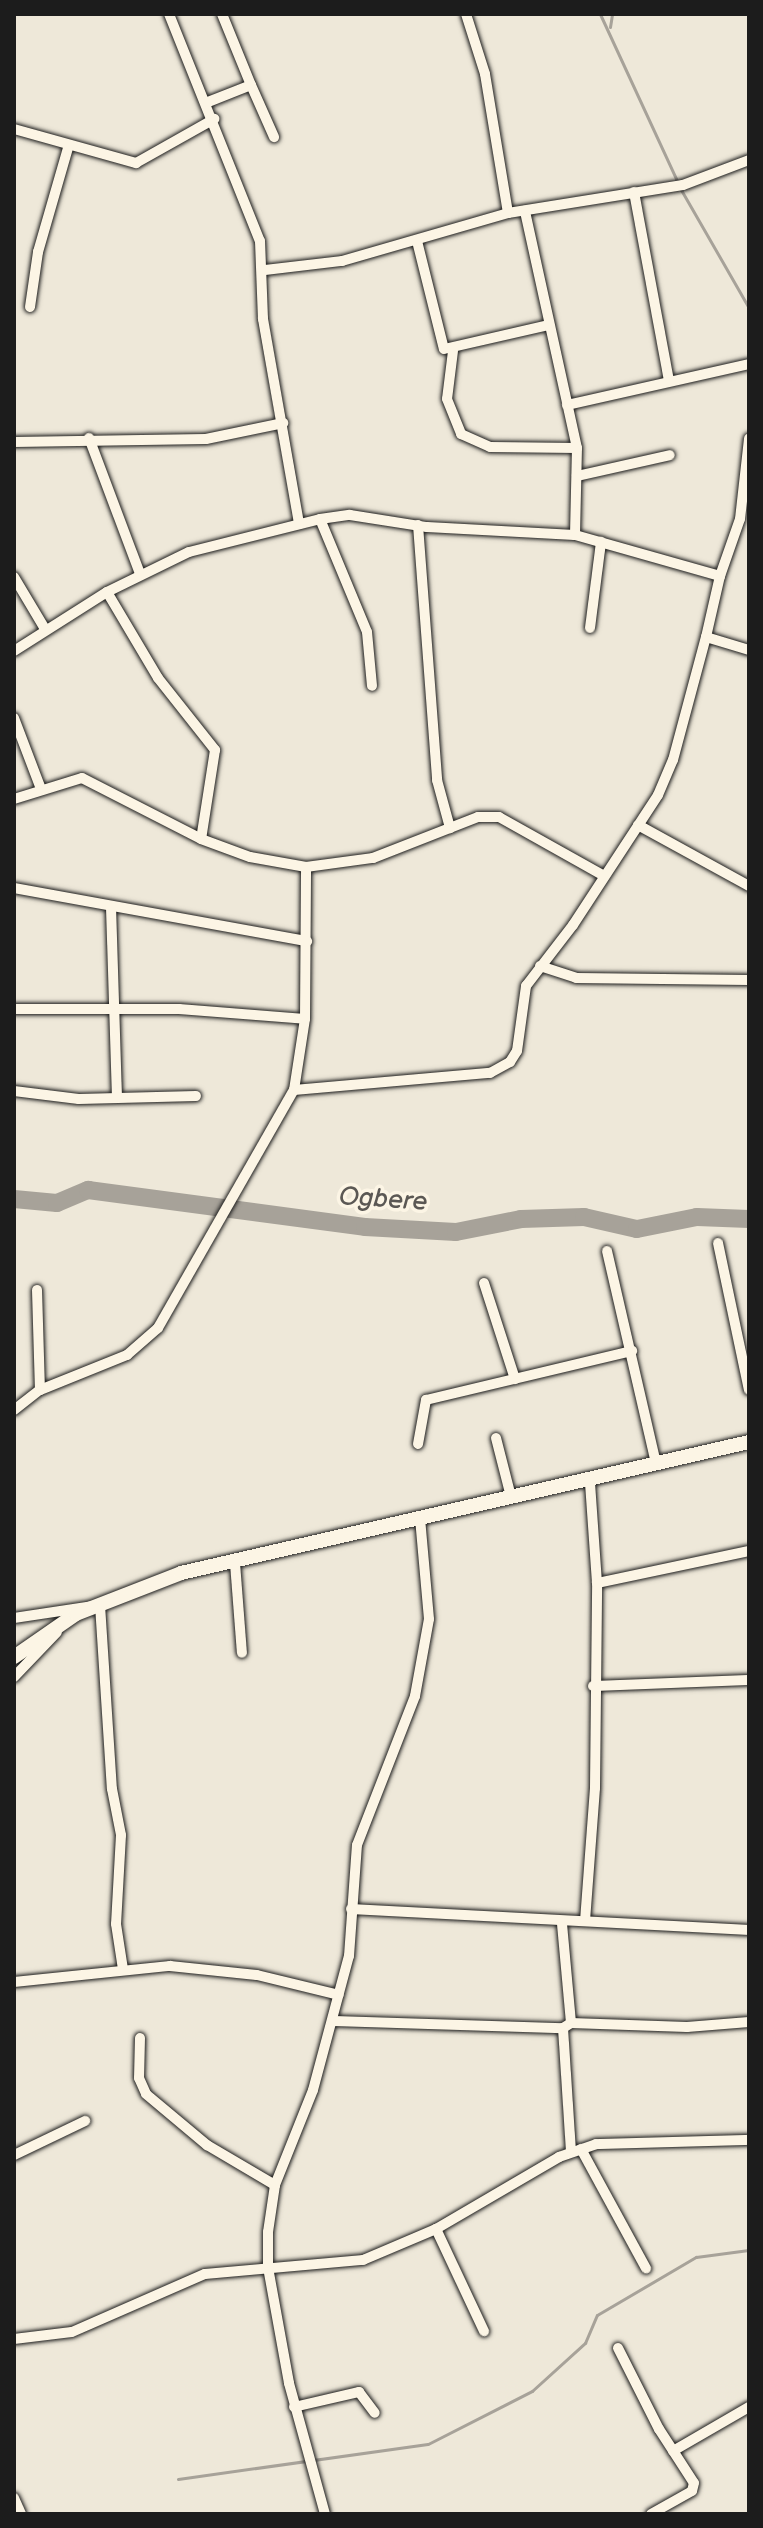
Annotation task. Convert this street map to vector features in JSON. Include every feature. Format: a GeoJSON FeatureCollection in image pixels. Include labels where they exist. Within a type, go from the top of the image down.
{"type":"FeatureCollection","features":[{"type":"Feature","properties":{"kind":"main road"},"geometry":{"type":"LineString","coordinates":[[14,1657],[65,1621],[158,1580],[511,1497],[590,1483],[749,1442]]}},
{"type":"Feature","properties":{"kind":"street"},"geometry":{"type":"LineString","coordinates":[[169,14],[245,195],[265,270],[260,296],[299,524]]}},
{"type":"Feature","properties":{"kind":"street"},"geometry":{"type":"LineString","coordinates":[[222,14],[274,137]]}},
{"type":"Feature","properties":{"kind":"street"},"geometry":{"type":"LineString","coordinates":[[466,14],[485,74],[508,213]]}},
{"type":"Feature","properties":{"kind":"street"},"geometry":{"type":"LineString","coordinates":[[208,102],[251,85]]}},
{"type":"Feature","properties":{"kind":"street"},"geometry":{"type":"LineString","coordinates":[[14,129],[68,148],[144,162],[191,128],[214,119]]}},
{"type":"Feature","properties":{"kind":"street"},"geometry":{"type":"LineString","coordinates":[[30,307],[38,252],[68,148]]}},
{"type":"Feature","properties":{"kind":"street"},"geometry":{"type":"LineString","coordinates":[[265,270],[342,261],[508,213],[677,184],[749,160]]}},
{"type":"Feature","properties":{"kind":"street"},"geometry":{"type":"LineString","coordinates":[[634,192],[669,381]]}},
{"type":"Feature","properties":{"kind":"street"},"geometry":{"type":"LineString","coordinates":[[525,211],[577,448],[575,535]]}},
{"type":"Feature","properties":{"kind":"street"},"geometry":{"type":"LineString","coordinates":[[417,241],[438,339],[444,349],[453,351],[549,325]]}},
{"type":"Feature","properties":{"kind":"street"},"geometry":{"type":"LineString","coordinates":[[453,351],[447,399],[461,434],[490,447],[577,448]]}},
{"type":"Feature","properties":{"kind":"street"},"geometry":{"type":"LineString","coordinates":[[567,405],[749,364]]}},
{"type":"Feature","properties":{"kind":"street"},"geometry":{"type":"LineString","coordinates":[[14,442],[89,438],[206,439],[283,423]]}},
{"type":"Feature","properties":{"kind":"street"},"geometry":{"type":"LineString","coordinates":[[89,438],[140,574]]}},
{"type":"Feature","properties":{"kind":"street"},"geometry":{"type":"LineString","coordinates":[[294,1090],[501,1069],[517,1051],[521,997],[638,825],[673,760],[720,576],[740,519],[749,439]]}},
{"type":"Feature","properties":{"kind":"street"},"geometry":{"type":"LineString","coordinates":[[577,476],[670,455]]}},
{"type":"Feature","properties":{"kind":"street"},"geometry":{"type":"LineString","coordinates":[[14,651],[45,629],[140,574],[223,541],[350,515],[418,525],[575,535],[720,576]]}},
{"type":"Feature","properties":{"kind":"street"},"geometry":{"type":"LineString","coordinates":[[320,519],[367,632],[372,686]]}},
{"type":"Feature","properties":{"kind":"street"},"geometry":{"type":"LineString","coordinates":[[418,525],[437,780],[450,828]]}},
{"type":"Feature","properties":{"kind":"street"},"geometry":{"type":"LineString","coordinates":[[590,628],[601,542]]}},
{"type":"Feature","properties":{"kind":"street"},"geometry":{"type":"LineString","coordinates":[[14,577],[45,629]]}},
{"type":"Feature","properties":{"kind":"street"},"geometry":{"type":"LineString","coordinates":[[107,592],[158,678],[215,750],[201,839]]}},
{"type":"Feature","properties":{"kind":"street"},"geometry":{"type":"LineString","coordinates":[[706,637],[749,650]]}},
{"type":"Feature","properties":{"kind":"street"},"geometry":{"type":"LineString","coordinates":[[14,718],[41,789]]}},
{"type":"Feature","properties":{"kind":"street"},"geometry":{"type":"LineString","coordinates":[[14,799],[82,778],[97,782],[201,839],[250,857],[306,867],[394,853],[478,817],[499,817],[604,876]]}},
{"type":"Feature","properties":{"kind":"street"},"geometry":{"type":"LineString","coordinates":[[638,825],[749,886]]}},
{"type":"Feature","properties":{"kind":"street"},"geometry":{"type":"LineString","coordinates":[[14,1410],[40,1390],[104,1368],[142,1343],[173,1308],[222,1224],[294,1090],[305,1019],[306,867]]}},
{"type":"Feature","properties":{"kind":"street"},"geometry":{"type":"LineString","coordinates":[[14,888],[307,941]]}},
{"type":"Feature","properties":{"kind":"street"},"geometry":{"type":"LineString","coordinates":[[111,907],[117,1008],[117,1098]]}},
{"type":"Feature","properties":{"kind":"street"},"geometry":{"type":"LineString","coordinates":[[540,966],[576,978],[749,980]]}},
{"type":"Feature","properties":{"kind":"street"},"geometry":{"type":"LineString","coordinates":[[14,1009],[117,1008],[305,1019]]}},
{"type":"Feature","properties":{"kind":"street"},"geometry":{"type":"LineString","coordinates":[[14,1091],[117,1098],[196,1096]]}},
{"type":"Feature","properties":{"kind":"street"},"geometry":{"type":"LineString","coordinates":[[718,1243],[749,1390]]}},
{"type":"Feature","properties":{"kind":"street"},"geometry":{"type":"LineString","coordinates":[[607,1251],[656,1464]]}},
{"type":"Feature","properties":{"kind":"street"},"geometry":{"type":"LineString","coordinates":[[484,1283],[515,1379]]}},
{"type":"Feature","properties":{"kind":"street"},"geometry":{"type":"LineString","coordinates":[[37,1290],[40,1390]]}},
{"type":"Feature","properties":{"kind":"street"},"geometry":{"type":"LineString","coordinates":[[418,1444],[426,1400],[632,1351]]}},
{"type":"Feature","properties":{"kind":"street"},"geometry":{"type":"LineString","coordinates":[[496,1438],[511,1497]]}},
{"type":"Feature","properties":{"kind":"street"},"geometry":{"type":"LineString","coordinates":[[585,1921],[595,1788],[593,1686],[597,1583],[590,1483]]}},
{"type":"Feature","properties":{"kind":"street"},"geometry":{"type":"LineString","coordinates":[[325,2514],[306,2458],[294,2407],[268,2267],[275,2185],[334,2021],[349,1956],[357,1845],[415,1696],[427,1638],[420,1518]]}},
{"type":"Feature","properties":{"kind":"street"},"geometry":{"type":"LineString","coordinates":[[597,1583],[749,1551]]}},
{"type":"Feature","properties":{"kind":"street"},"geometry":{"type":"LineString","coordinates":[[235,1563],[242,1653]]}},
{"type":"Feature","properties":{"kind":"street"},"geometry":{"type":"LineString","coordinates":[[14,1618],[100,1605],[112,1789],[121,1835],[116,1924],[123,1969]]}},
{"type":"Feature","properties":{"kind":"street"},"geometry":{"type":"LineString","coordinates":[[14,1677],[65,1621]]}},
{"type":"Feature","properties":{"kind":"street"},"geometry":{"type":"LineString","coordinates":[[593,1686],[749,1680]]}},
{"type":"Feature","properties":{"kind":"street"},"geometry":{"type":"LineString","coordinates":[[351,1909],[562,1924],[585,1921],[749,1930]]}},
{"type":"Feature","properties":{"kind":"street"},"geometry":{"type":"LineString","coordinates":[[562,1924],[576,2150],[646,2268]]}},
{"type":"Feature","properties":{"kind":"street"},"geometry":{"type":"LineString","coordinates":[[14,1982],[123,1969],[199,1968],[339,1995]]}},
{"type":"Feature","properties":{"kind":"street"},"geometry":{"type":"LineString","coordinates":[[334,2021],[687,2027],[749,2022]]}},
{"type":"Feature","properties":{"kind":"street"},"geometry":{"type":"LineString","coordinates":[[140,2038],[139,2078],[146,2094],[207,2145],[275,2185]]}},
{"type":"Feature","properties":{"kind":"street"},"geometry":{"type":"LineString","coordinates":[[14,2155],[85,2121]]}},
{"type":"Feature","properties":{"kind":"street"},"geometry":{"type":"LineString","coordinates":[[14,2339],[72,2332],[184,2280],[268,2267],[363,2260],[436,2229],[576,2150],[616,2141],[749,2140]]}},
{"type":"Feature","properties":{"kind":"street"},"geometry":{"type":"LineString","coordinates":[[436,2229],[484,2331]]}},
{"type":"Feature","properties":{"kind":"street"},"geometry":{"type":"LineString","coordinates":[[618,2348],[695,2488],[651,2514]]}},
{"type":"Feature","properties":{"kind":"street"},"geometry":{"type":"LineString","coordinates":[[294,2407],[359,2392],[375,2413]]}},
{"type":"Feature","properties":{"kind":"street"},"geometry":{"type":"LineString","coordinates":[[673,2451],[749,2407]]}},
{"type":"Feature","properties":{"kind":"street"},"geometry":{"type":"LineString","coordinates":[[14,2498],[21,2514]]}},
{"type":"Feature","properties":{"kind":"waterway"},"geometry":{"type":"LineString","coordinates":[[600,14],[677,181]]}},
{"type":"Feature","properties":{"kind":"waterway"},"geometry":{"type":"LineString","coordinates":[[610,27],[612,14]]}},
{"type":"Feature","properties":{"kind":"waterway"},"geometry":{"type":"LineString","coordinates":[[680,188],[749,308]]}},
{"type":"Feature","properties":{"kind":"waterway","name":"Ogbere"},"geometry":{"type":"LineString","coordinates":[[14,1199],[57,1203],[88,1190],[365,1227],[456,1232],[521,1219],[584,1217],[637,1229],[697,1217],[749,1219]]}},
{"type":"Feature","properties":{"kind":"waterway"},"geometry":{"type":"LineString","coordinates":[[178,2479],[428,2444],[532,2391],[585,2343],[597,2315],[696,2257],[749,2250]]}}]}
